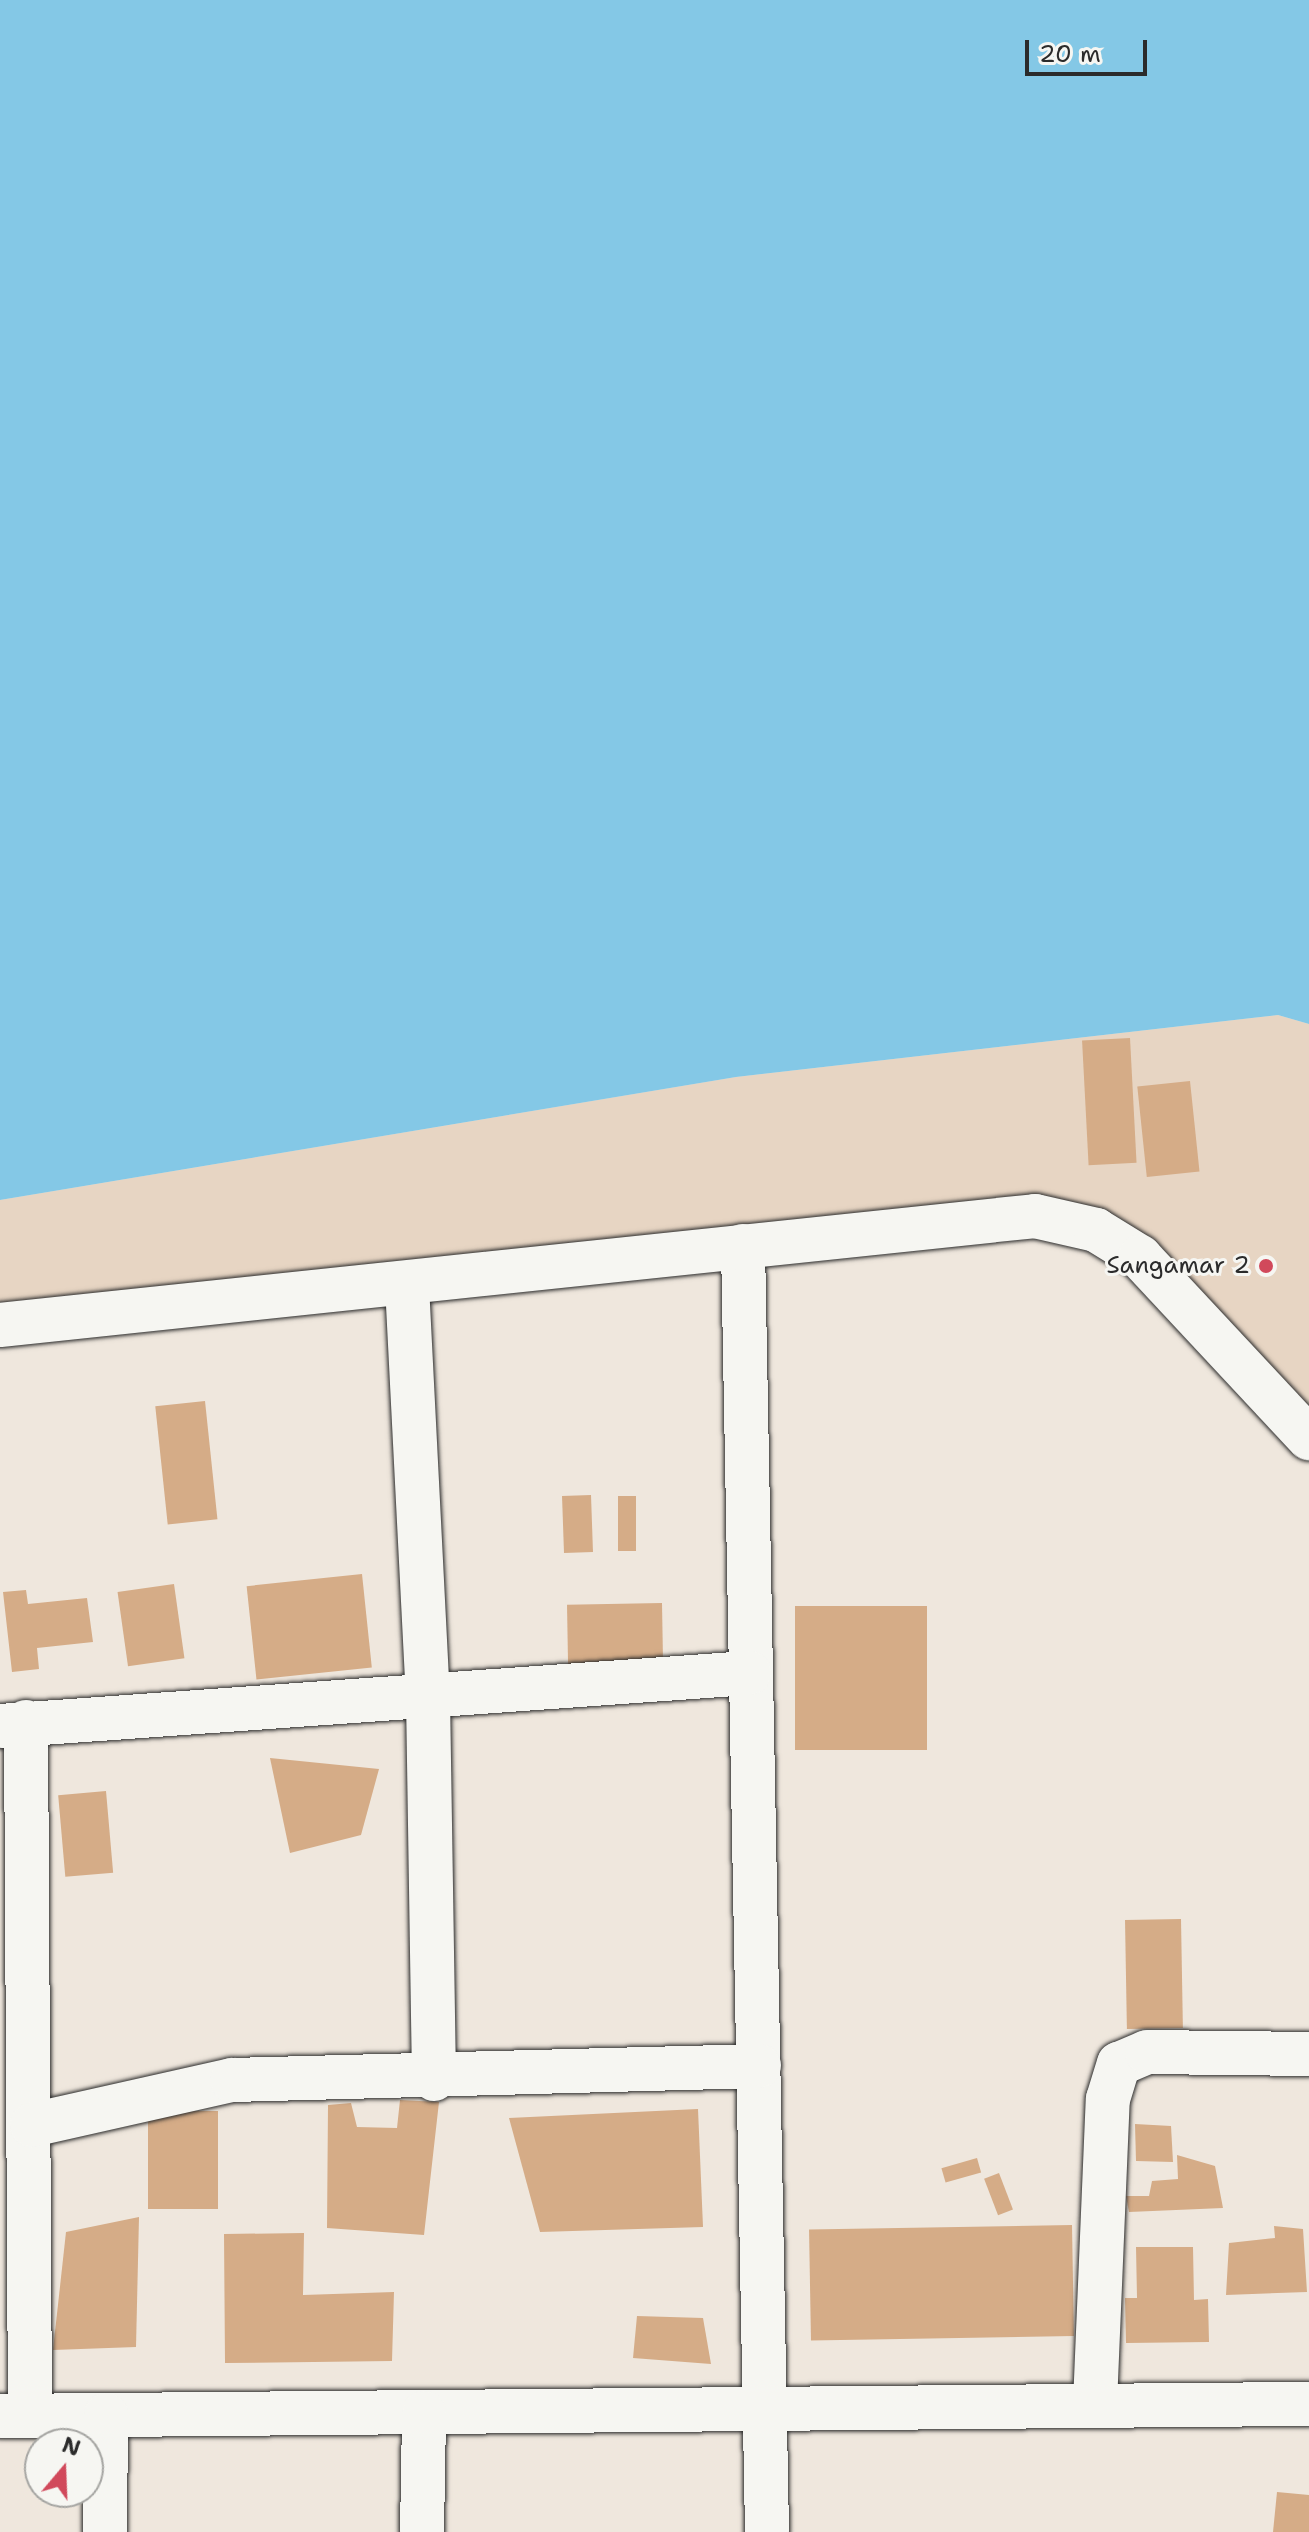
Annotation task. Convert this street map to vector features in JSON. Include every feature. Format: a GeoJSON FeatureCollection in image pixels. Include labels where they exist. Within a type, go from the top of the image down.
{"type":"FeatureCollection","features":[{"type":"Feature","properties":{"kind":"street"},"geometry":{"type":"LineString","coordinates":[[0,1325],[407,1285],[1035,1216],[1096,1230],[1140,1257],[1309,1438]]}},
{"type":"Feature","properties":{"kind":"street"},"geometry":{"type":"LineString","coordinates":[[743,1246],[749,1673],[768,2405],[767,2532]]}},
{"type":"Feature","properties":{"kind":"street"},"geometry":{"type":"LineString","coordinates":[[407,1285],[428,1697],[434,2079]]}},
{"type":"Feature","properties":{"kind":"street"},"geometry":{"type":"LineString","coordinates":[[749,1673],[13,1724],[32,2125],[15,2416],[424,2413],[768,2405],[1309,2404]]}},
{"type":"Feature","properties":{"kind":"street"},"geometry":{"type":"LineString","coordinates":[[1095,2404],[1108,2099],[1119,2064],[1147,2052],[1309,2054]]}},
{"type":"Feature","properties":{"kind":"street"},"geometry":{"type":"LineString","coordinates":[[32,2125],[232,2080],[434,2079],[759,2066]]}},
{"type":"Feature","properties":{"kind":"street"},"geometry":{"type":"LineString","coordinates":[[422,2532],[424,2413]]}},
{"type":"Feature","properties":{"kind":"street"},"geometry":{"type":"LineString","coordinates":[[105,2532],[106,2415]]}},
{"type":"Feature","properties":{"kind":"shaded area"},"geometry":{"type":"Polygon","coordinates":[[[1278,1015],[1309,1024],[1309,1438],[1096,1230],[0,1325],[0,1200],[736,1077],[1278,1015]]]}},
{"type":"Feature","properties":{"kind":"water"},"geometry":{"type":"Polygon","coordinates":[[[0,0],[1309,0],[1309,1024],[1278,1015],[736,1077],[0,1200],[0,0]]]}},
{"type":"Feature","properties":{"kind":"building"},"geometry":{"type":"Polygon","coordinates":[[[1130,1038],[1137,1163],[1089,1165],[1082,1041],[1130,1038]]]}},
{"type":"Feature","properties":{"kind":"building"},"geometry":{"type":"Polygon","coordinates":[[[1190,1081],[1200,1172],[1147,1177],[1137,1087],[1190,1081]]]}},
{"type":"Feature","properties":{"kind":"building"},"geometry":{"type":"Polygon","coordinates":[[[205,1401],[217,1519],[168,1525],[155,1406],[205,1401]]]}},
{"type":"Feature","properties":{"kind":"building"},"geometry":{"type":"Polygon","coordinates":[[[591,1495],[593,1552],[564,1553],[562,1496],[591,1495]]]}},
{"type":"Feature","properties":{"kind":"building"},"geometry":{"type":"Polygon","coordinates":[[[618,1496],[636,1496],[636,1551],[618,1551],[618,1496]]]}},
{"type":"Feature","properties":{"kind":"building"},"geometry":{"type":"Polygon","coordinates":[[[362,1574],[372,1667],[256,1680],[247,1586],[362,1574]]]}},
{"type":"Feature","properties":{"kind":"building"},"geometry":{"type":"Polygon","coordinates":[[[174,1584],[184,1658],[128,1666],[118,1592],[174,1584]]]}},
{"type":"Feature","properties":{"kind":"building"},"geometry":{"type":"Polygon","coordinates":[[[26,1590],[28,1604],[87,1598],[93,1642],[37,1648],[39,1669],[12,1672],[3,1592],[26,1590]]]}},
{"type":"Feature","properties":{"kind":"building"},"geometry":{"type":"Polygon","coordinates":[[[662,1603],[663,1675],[568,1677],[567,1605],[662,1603]]]}},
{"type":"Feature","properties":{"kind":"building"},"geometry":{"type":"Polygon","coordinates":[[[795,1606],[927,1606],[927,1750],[795,1750],[795,1606]]]}},
{"type":"Feature","properties":{"kind":"building"},"geometry":{"type":"Polygon","coordinates":[[[270,1758],[379,1769],[361,1835],[290,1853],[270,1758]]]}},
{"type":"Feature","properties":{"kind":"building"},"geometry":{"type":"Polygon","coordinates":[[[106,1791],[113,1873],[65,1877],[58,1795],[106,1791]]]}},
{"type":"Feature","properties":{"kind":"building"},"geometry":{"type":"Polygon","coordinates":[[[1181,1919],[1183,2028],[1127,2029],[1125,1920],[1181,1919]]]}},
{"type":"Feature","properties":{"kind":"building"},"geometry":{"type":"Polygon","coordinates":[[[400,2100],[439,2102],[424,2235],[327,2228],[328,2105],[351,2103],[357,2127],[397,2128],[400,2100]]]}},
{"type":"Feature","properties":{"kind":"building"},"geometry":{"type":"Polygon","coordinates":[[[698,2109],[703,2227],[540,2232],[509,2118],[698,2109]]]}},
{"type":"Feature","properties":{"kind":"building"},"geometry":{"type":"Polygon","coordinates":[[[148,2111],[218,2111],[218,2209],[148,2209],[148,2111]]]}},
{"type":"Feature","properties":{"kind":"building"},"geometry":{"type":"Polygon","coordinates":[[[1135,2124],[1171,2126],[1173,2162],[1136,2161],[1135,2124]]]}},
{"type":"Feature","properties":{"kind":"building"},"geometry":{"type":"Polygon","coordinates":[[[1177,2155],[1215,2166],[1223,2208],[1129,2212],[1126,2196],[1149,2196],[1152,2181],[1178,2179],[1177,2155]]]}},
{"type":"Feature","properties":{"kind":"building"},"geometry":{"type":"Polygon","coordinates":[[[977,2158],[981,2172],[946,2183],[941,2168],[977,2158]]]}},
{"type":"Feature","properties":{"kind":"building"},"geometry":{"type":"Polygon","coordinates":[[[999,2173],[1013,2209],[998,2215],[984,2179],[999,2173]]]}},
{"type":"Feature","properties":{"kind":"building"},"geometry":{"type":"Polygon","coordinates":[[[139,2217],[136,2347],[53,2350],[66,2232],[139,2217]]]}},
{"type":"Feature","properties":{"kind":"building"},"geometry":{"type":"Polygon","coordinates":[[[1072,2225],[1074,2336],[811,2341],[809,2230],[1072,2225]]]}},
{"type":"Feature","properties":{"kind":"building"},"geometry":{"type":"Polygon","coordinates":[[[1274,2226],[1303,2229],[1307,2292],[1226,2295],[1229,2243],[1275,2238],[1274,2226]]]}},
{"type":"Feature","properties":{"kind":"building"},"geometry":{"type":"Polygon","coordinates":[[[304,2233],[303,2295],[394,2292],[392,2361],[225,2363],[224,2234],[304,2233]]]}},
{"type":"Feature","properties":{"kind":"building"},"geometry":{"type":"Polygon","coordinates":[[[1136,2247],[1193,2247],[1194,2300],[1208,2299],[1209,2342],[1126,2343],[1125,2298],[1137,2298],[1136,2247]]]}},
{"type":"Feature","properties":{"kind":"building"},"geometry":{"type":"Polygon","coordinates":[[[637,2316],[703,2318],[711,2364],[633,2358],[637,2316]]]}},
{"type":"Feature","properties":{"kind":"building"},"geometry":{"type":"Polygon","coordinates":[[[1277,2492],[1309,2495],[1309,2532],[1273,2532],[1277,2492]]]}},
{"type":"Feature","properties":{"kind":"place","name":"Sangamar 2"},"geometry":{"type":"Point","coordinates":[1266,1266]}}]}
